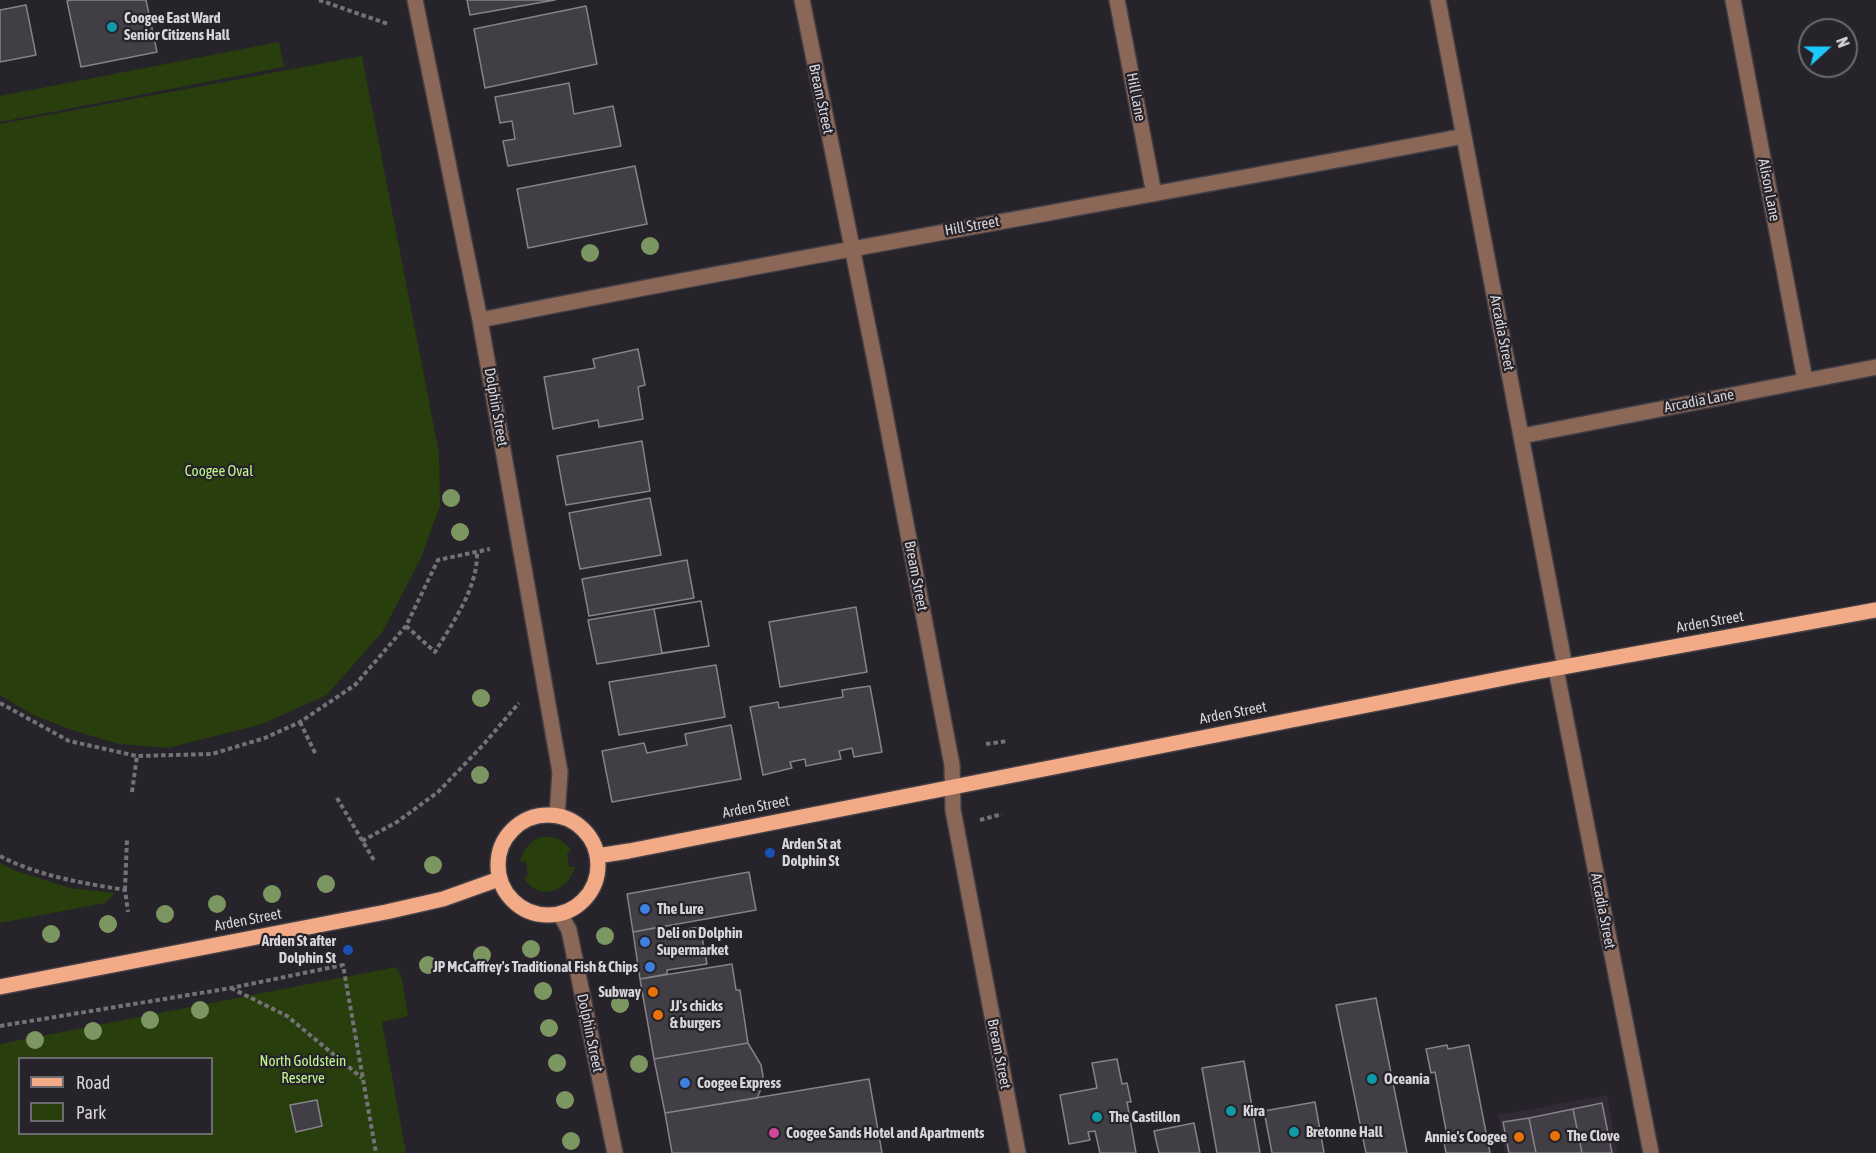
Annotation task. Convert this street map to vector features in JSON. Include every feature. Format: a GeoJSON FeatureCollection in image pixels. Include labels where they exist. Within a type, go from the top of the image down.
{"type":"FeatureCollection","features":[{"type":"Feature","properties":{"kind":"main road","name":"Arden Street"},"geometry":{"type":"LineString","coordinates":[[597,856],[1561,668],[1876,610]]}},
{"type":"Feature","properties":{"kind":"main road"},"geometry":{"type":"LineString","coordinates":[[541,815],[557,816],[572,821],[584,830],[597,856],[598,871],[594,886],[586,899],[561,914],[541,915],[518,906],[506,893],[499,879],[498,862],[501,845],[511,831],[524,820],[541,815]]}},
{"type":"Feature","properties":{"kind":"main road","name":"Arden Street"},"geometry":{"type":"LineString","coordinates":[[0,987],[409,907],[443,899],[499,879]]}},
{"type":"Feature","properties":{"kind":"street","name":"Dolphin Street"},"geometry":{"type":"LineString","coordinates":[[414,0],[480,320],[560,772],[557,816]]}},
{"type":"Feature","properties":{"kind":"street","name":"Bream Street"},"geometry":{"type":"LineString","coordinates":[[802,0],[853,248],[952,765],[953,810],[1018,1153]]}},
{"type":"Feature","properties":{"kind":"street","name":"Hill Lane"},"geometry":{"type":"LineString","coordinates":[[1118,0],[1154,195]]}},
{"type":"Feature","properties":{"kind":"street","name":"Arcadia Street"},"geometry":{"type":"LineString","coordinates":[[1438,0],[1522,436],[1561,668],[1651,1153]]}},
{"type":"Feature","properties":{"kind":"street","name":"Alison Lane"},"geometry":{"type":"LineString","coordinates":[[1733,0],[1805,380]]}},
{"type":"Feature","properties":{"kind":"street","name":"Hill Street"},"geometry":{"type":"LineString","coordinates":[[480,320],[853,248],[1154,195],[1464,136]]}},
{"type":"Feature","properties":{"kind":"street","name":"Arcadia Lane"},"geometry":{"type":"LineString","coordinates":[[1522,436],[1876,367]]}},
{"type":"Feature","properties":{"kind":"street","name":"Dolphin Street"},"geometry":{"type":"LineString","coordinates":[[561,914],[569,930],[615,1153]]}},
{"type":"Feature","properties":{"kind":"path"},"geometry":{"type":"LineString","coordinates":[[319,0],[388,24]]}},
{"type":"Feature","properties":{"kind":"path"},"geometry":{"type":"LineString","coordinates":[[0,703],[69,741],[137,756],[212,754],[265,738],[300,722],[355,685],[406,626],[438,560],[490,549]]}},
{"type":"Feature","properties":{"kind":"path"},"geometry":{"type":"LineString","coordinates":[[406,626],[435,652],[462,609],[478,565],[477,552]]}},
{"type":"Feature","properties":{"kind":"path"},"geometry":{"type":"LineString","coordinates":[[362,841],[397,822],[438,792],[519,703]]}},
{"type":"Feature","properties":{"kind":"path"},"geometry":{"type":"LineString","coordinates":[[300,722],[316,755]]}},
{"type":"Feature","properties":{"kind":"path"},"geometry":{"type":"LineString","coordinates":[[986,744],[1008,741]]}},
{"type":"Feature","properties":{"kind":"path"},"geometry":{"type":"LineString","coordinates":[[132,792],[137,756]]}},
{"type":"Feature","properties":{"kind":"path"},"geometry":{"type":"LineString","coordinates":[[338,798],[375,862]]}},
{"type":"Feature","properties":{"kind":"path"},"geometry":{"type":"LineString","coordinates":[[980,820],[1002,814]]}},
{"type":"Feature","properties":{"kind":"path"},"geometry":{"type":"LineString","coordinates":[[127,839],[125,890],[128,912]]}},
{"type":"Feature","properties":{"kind":"path"},"geometry":{"type":"LineString","coordinates":[[0,856],[15,864],[77,882],[125,890]]}},
{"type":"Feature","properties":{"kind":"path"},"geometry":{"type":"LineString","coordinates":[[0,1026],[231,988],[343,965],[376,1153]]}},
{"type":"Feature","properties":{"kind":"path"},"geometry":{"type":"LineString","coordinates":[[231,988],[287,1016],[363,1079]]}},
{"type":"Feature","properties":{"kind":"shaded area"},"geometry":{"type":"Polygon","coordinates":[[[1607,1095],[1618,1153],[1505,1153],[1498,1115],[1607,1095]]]}},
{"type":"Feature","properties":{"kind":"green space"},"geometry":{"type":"Polygon","coordinates":[[[279,42],[284,67],[0,122],[0,96],[279,42]]]}},
{"type":"Feature","properties":{"kind":"green space","name":"Coogee Oval"},"geometry":{"type":"Polygon","coordinates":[[[362,56],[439,453],[440,506],[420,560],[383,631],[327,695],[262,724],[168,748],[119,744],[33,715],[0,695],[0,124],[362,56]]]}},
{"type":"Feature","properties":{"kind":"green space"},"geometry":{"type":"Polygon","coordinates":[[[542,837],[555,838],[565,844],[571,850],[567,854],[569,867],[575,867],[566,883],[552,891],[544,892],[537,890],[524,878],[528,875],[526,862],[520,861],[528,846],[542,837]]]}},
{"type":"Feature","properties":{"kind":"green space"},"geometry":{"type":"Polygon","coordinates":[[[0,863],[16,871],[70,888],[115,893],[105,903],[0,923],[0,863]]]}},
{"type":"Feature","properties":{"kind":"green space","name":"North Goldstein Reserve"},"geometry":{"type":"Polygon","coordinates":[[[396,967],[402,979],[408,1016],[382,1022],[406,1153],[0,1153],[0,1044],[396,967]]]}},
{"type":"Feature","properties":{"kind":"building","name":"Coogee East Ward Senior Citizens Hall"},"geometry":{"type":"Polygon","coordinates":[[[146,0],[157,52],[81,67],[67,1],[146,0]]]}},
{"type":"Feature","properties":{"kind":"building"},"geometry":{"type":"Polygon","coordinates":[[[467,0],[555,0],[470,15],[467,0]]]}},
{"type":"Feature","properties":{"kind":"building"},"geometry":{"type":"Polygon","coordinates":[[[26,5],[36,55],[0,62],[0,10],[26,5]]]}},
{"type":"Feature","properties":{"kind":"building"},"geometry":{"type":"Polygon","coordinates":[[[586,6],[597,64],[485,88],[474,29],[586,6]]]}},
{"type":"Feature","properties":{"kind":"building"},"geometry":{"type":"Polygon","coordinates":[[[569,83],[574,114],[613,106],[621,146],[508,166],[503,141],[515,139],[512,121],[500,123],[495,97],[569,83]]]}},
{"type":"Feature","properties":{"kind":"building"},"geometry":{"type":"Polygon","coordinates":[[[635,166],[647,224],[528,248],[517,189],[635,166]]]}},
{"type":"Feature","properties":{"kind":"building"},"geometry":{"type":"Polygon","coordinates":[[[638,349],[645,385],[638,387],[643,419],[599,427],[598,420],[553,429],[544,377],[595,368],[593,359],[638,349]]]}},
{"type":"Feature","properties":{"kind":"building"},"geometry":{"type":"Polygon","coordinates":[[[642,441],[650,491],[566,505],[557,456],[642,441]]]}},
{"type":"Feature","properties":{"kind":"building"},"geometry":{"type":"Polygon","coordinates":[[[650,498],[661,555],[580,569],[569,513],[650,498]]]}},
{"type":"Feature","properties":{"kind":"building"},"geometry":{"type":"Polygon","coordinates":[[[687,560],[694,598],[589,616],[582,579],[687,560]]]}},
{"type":"Feature","properties":{"kind":"building"},"geometry":{"type":"Polygon","coordinates":[[[701,601],[709,646],[597,664],[588,620],[701,601]]]}},
{"type":"Feature","properties":{"kind":"building"},"geometry":{"type":"Polygon","coordinates":[[[701,601],[709,646],[662,653],[654,609],[701,601]]]}},
{"type":"Feature","properties":{"kind":"building"},"geometry":{"type":"Polygon","coordinates":[[[856,607],[867,672],[780,687],[769,622],[856,607]]]}},
{"type":"Feature","properties":{"kind":"building"},"geometry":{"type":"Polygon","coordinates":[[[716,665],[725,717],[619,735],[609,682],[716,665]]]}},
{"type":"Feature","properties":{"kind":"building"},"geometry":{"type":"Polygon","coordinates":[[[870,686],[882,752],[854,757],[852,748],[839,751],[841,759],[806,766],[805,759],[790,762],[792,768],[763,775],[750,707],[778,702],[779,708],[843,697],[842,690],[870,686]]]}},
{"type":"Feature","properties":{"kind":"building"},"geometry":{"type":"Polygon","coordinates":[[[731,725],[741,779],[612,802],[602,751],[644,743],[647,753],[687,745],[685,734],[731,725]]]}},
{"type":"Feature","properties":{"kind":"building"},"geometry":{"type":"Polygon","coordinates":[[[749,872],[756,910],[633,932],[627,894],[749,872]]]}},
{"type":"Feature","properties":{"kind":"building"},"geometry":{"type":"Polygon","coordinates":[[[659,927],[660,933],[700,927],[707,964],[667,970],[667,974],[640,979],[633,932],[659,927]]]}},
{"type":"Feature","properties":{"kind":"building"},"geometry":{"type":"Polygon","coordinates":[[[732,964],[736,990],[740,990],[748,1043],[654,1059],[640,979],[732,964]]]}},
{"type":"Feature","properties":{"kind":"building","name":"Oceania"},"geometry":{"type":"Polygon","coordinates":[[[1376,998],[1407,1153],[1366,1153],[1336,1005],[1376,998]]]}},
{"type":"Feature","properties":{"kind":"building"},"geometry":{"type":"Polygon","coordinates":[[[748,1043],[761,1065],[763,1076],[757,1098],[665,1113],[654,1059],[748,1043]]]}},
{"type":"Feature","properties":{"kind":"building"},"geometry":{"type":"Polygon","coordinates":[[[1447,1045],[1448,1049],[1469,1045],[1490,1153],[1446,1153],[1444,1142],[1448,1141],[1435,1072],[1431,1073],[1426,1049],[1447,1045]]]}},
{"type":"Feature","properties":{"kind":"building","name":"The Castillon"},"geometry":{"type":"Polygon","coordinates":[[[1117,1059],[1122,1084],[1127,1083],[1131,1102],[1127,1102],[1136,1153],[1100,1153],[1095,1131],[1088,1132],[1090,1140],[1069,1144],[1060,1095],[1097,1088],[1092,1063],[1117,1059]]]}},
{"type":"Feature","properties":{"kind":"building","name":"Kira"},"geometry":{"type":"Polygon","coordinates":[[[1244,1061],[1260,1153],[1217,1153],[1202,1068],[1244,1061]]]}},
{"type":"Feature","properties":{"kind":"building","name":"Coogee Sands Hotel and Apartments"},"geometry":{"type":"Polygon","coordinates":[[[869,1079],[882,1153],[672,1153],[665,1113],[869,1079]]]}},
{"type":"Feature","properties":{"kind":"building"},"geometry":{"type":"Polygon","coordinates":[[[317,1100],[322,1126],[296,1132],[290,1105],[317,1100]]]}},
{"type":"Feature","properties":{"kind":"building","name":"Bretonne Hall"},"geometry":{"type":"Polygon","coordinates":[[[1315,1102],[1324,1153],[1272,1153],[1264,1111],[1315,1102]]]}},
{"type":"Feature","properties":{"kind":"building"},"geometry":{"type":"Polygon","coordinates":[[[1602,1103],[1612,1153],[1582,1153],[1573,1109],[1602,1103]]]}},
{"type":"Feature","properties":{"kind":"building","name":"The Clove"},"geometry":{"type":"Polygon","coordinates":[[[1573,1109],[1582,1153],[1536,1153],[1529,1118],[1573,1109]]]}},
{"type":"Feature","properties":{"kind":"building","name":"Annie's Coogee"},"geometry":{"type":"Polygon","coordinates":[[[1529,1118],[1536,1153],[1509,1153],[1503,1122],[1529,1118]]]}},
{"type":"Feature","properties":{"kind":"building"},"geometry":{"type":"Polygon","coordinates":[[[1194,1123],[1200,1153],[1159,1153],[1154,1131],[1194,1123]]]}},
{"type":"Feature","properties":{"kind":"place","name":"Coogee East Ward Senior Citizens Hall"},"geometry":{"type":"Point","coordinates":[112,27]}},
{"type":"Feature","properties":{"kind":"place","name":"Arden St at Dolphin St"},"geometry":{"type":"Point","coordinates":[770,853]}},
{"type":"Feature","properties":{"kind":"place","name":"The Lure"},"geometry":{"type":"Point","coordinates":[645,909]}},
{"type":"Feature","properties":{"kind":"place","name":"Deli on Dolphin Supermarket"},"geometry":{"type":"Point","coordinates":[645,942]}},
{"type":"Feature","properties":{"kind":"place","name":"Arden St after Dolphin St"},"geometry":{"type":"Point","coordinates":[348,950]}},
{"type":"Feature","properties":{"kind":"place","name":"JP McCaffrey's Traditional Fish & Chips"},"geometry":{"type":"Point","coordinates":[650,967]}},
{"type":"Feature","properties":{"kind":"place","name":"Subway"},"geometry":{"type":"Point","coordinates":[653,992]}},
{"type":"Feature","properties":{"kind":"place","name":"JJ's chicks & burgers"},"geometry":{"type":"Point","coordinates":[658,1015]}},
{"type":"Feature","properties":{"kind":"place","name":"Oceania"},"geometry":{"type":"Point","coordinates":[1372,1079]}},
{"type":"Feature","properties":{"kind":"place","name":"Coogee Express"},"geometry":{"type":"Point","coordinates":[685,1083]}},
{"type":"Feature","properties":{"kind":"place","name":"Kira"},"geometry":{"type":"Point","coordinates":[1231,1111]}},
{"type":"Feature","properties":{"kind":"place","name":"The Castillon"},"geometry":{"type":"Point","coordinates":[1097,1117]}},
{"type":"Feature","properties":{"kind":"place","name":"Bretonne Hall"},"geometry":{"type":"Point","coordinates":[1294,1132]}},
{"type":"Feature","properties":{"kind":"place","name":"Coogee Sands Hotel and Apartments"},"geometry":{"type":"Point","coordinates":[774,1133]}},
{"type":"Feature","properties":{"kind":"place","name":"The Clove"},"geometry":{"type":"Point","coordinates":[1555,1136]}},
{"type":"Feature","properties":{"kind":"place","name":"Annie's Coogee"},"geometry":{"type":"Point","coordinates":[1519,1137]}}]}
